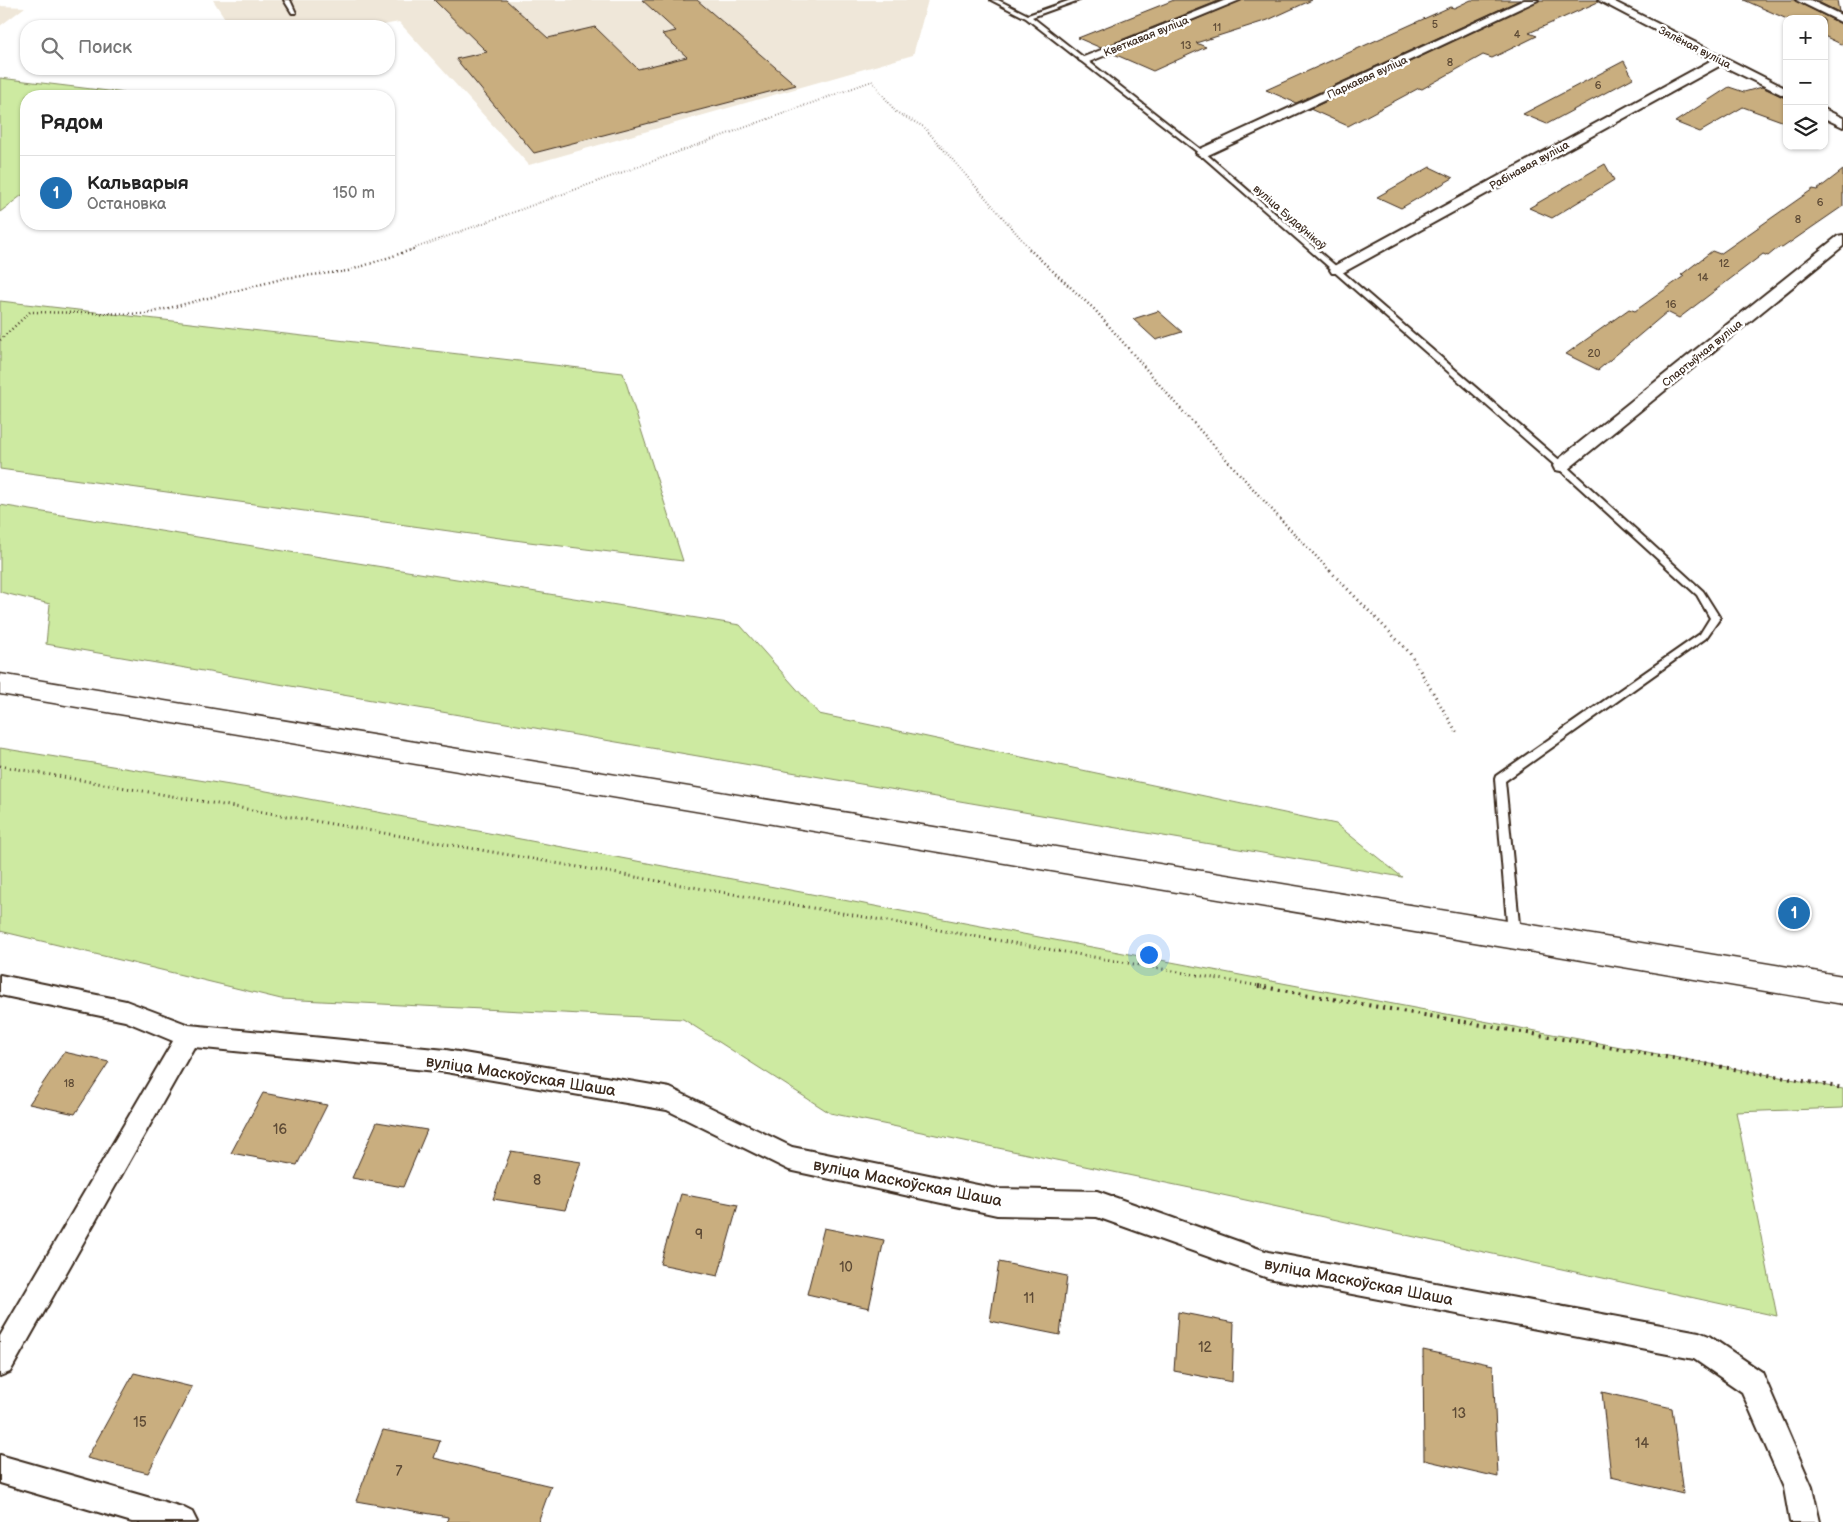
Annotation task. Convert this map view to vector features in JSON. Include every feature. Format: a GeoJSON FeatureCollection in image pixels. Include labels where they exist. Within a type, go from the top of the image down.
{"type":"FeatureCollection","features":[{"type":"Feature","properties":{"kind":"main road"},"geometry":{"type":"LineString","coordinates":[[0,684],[1843,990]]}},
{"type":"Feature","properties":{"kind":"street","name":"Кветкавая вуліца"},"geometry":{"type":"LineString","coordinates":[[1085,60],[1234,0]]}},
{"type":"Feature","properties":{"kind":"street","name":"Паркавая вуліца"},"geometry":{"type":"LineString","coordinates":[[1202,154],[1533,0]]}},
{"type":"Feature","properties":{"kind":"street","name":"Зялёная вуліца"},"geometry":{"type":"LineString","coordinates":[[1603,0],[1783,92]]}},
{"type":"Feature","properties":{"kind":"street"},"geometry":{"type":"LineString","coordinates":[[1801,0],[1843,20]]}},
{"type":"Feature","properties":{"kind":"street","name":"Рабінавая вуліца"},"geometry":{"type":"LineString","coordinates":[[1337,270],[1721,60]]}},
{"type":"Feature","properties":{"kind":"street"},"geometry":{"type":"LineString","coordinates":[[1828,115],[1843,123]]}},
{"type":"Feature","properties":{"kind":"street","name":"Спартыўная вуліца"},"geometry":{"type":"LineString","coordinates":[[1561,466],[1843,239]]}},
{"type":"Feature","properties":{"kind":"street","name":"вуліца Маскоўская Шаша"},"geometry":{"type":"LineString","coordinates":[[0,985],[126,1011],[188,1036],[446,1061],[670,1098],[789,1158],[997,1202],[1097,1204],[1268,1265],[1699,1346],[1752,1382],[1798,1487],[1805,1522]]}},
{"type":"Feature","properties":{"kind":"street"},"geometry":{"type":"LineString","coordinates":[[0,1362],[188,1036]]}},
{"type":"Feature","properties":{"kind":"street"},"geometry":{"type":"LineString","coordinates":[[0,1470],[182,1522]]}},
{"type":"Feature","properties":{"kind":"lane"},"geometry":{"type":"LineString","coordinates":[[287,0],[294,12]]}},
{"type":"Feature","properties":{"kind":"lane","name":"вуліца Будаўнікоў"},"geometry":{"type":"LineString","coordinates":[[994,0],[1028,17],[1202,154],[1561,466],[1700,592],[1715,618],[1703,636],[1500,779],[1514,934]]}},
{"type":"Feature","properties":{"kind":"lane"},"geometry":{"type":"LineString","coordinates":[[1028,17],[1076,0]]}},
{"type":"Feature","properties":{"kind":"path"},"geometry":{"type":"LineString","coordinates":[[0,340],[30,312],[146,314],[284,278],[348,271],[440,240],[872,81],[896,112],[924,127],[1034,254],[1095,310],[1178,406],[1284,523],[1409,652],[1457,733]]}},
{"type":"Feature","properties":{"kind":"path"},"geometry":{"type":"LineString","coordinates":[[0,766],[1843,1088]]}},
{"type":"Feature","properties":{"kind":"shaded area"},"geometry":{"type":"Polygon","coordinates":[[[213,0],[928,0],[913,55],[529,165],[399,22],[395,23],[395,20],[226,20],[213,0]]]}},
{"type":"Feature","properties":{"kind":"shaded area"},"geometry":{"type":"Polygon","coordinates":[[[0,6],[25,7],[0,26],[0,6]]]}},
{"type":"Feature","properties":{"kind":"green space"},"geometry":{"type":"Polygon","coordinates":[[[0,78],[100,90],[20,90],[20,197],[0,212],[0,78]]]}},
{"type":"Feature","properties":{"kind":"green space"},"geometry":{"type":"Polygon","coordinates":[[[0,301],[623,373],[683,561],[529,542],[0,469],[0,301]]]}},
{"type":"Feature","properties":{"kind":"green space"},"geometry":{"type":"Polygon","coordinates":[[[0,505],[740,625],[819,714],[1336,824],[1402,877],[46,644],[50,604],[0,592],[0,505]]]}},
{"type":"Feature","properties":{"kind":"green space"},"geometry":{"type":"Polygon","coordinates":[[[0,748],[261,790],[1843,1089],[1843,1108],[1736,1112],[1777,1316],[1195,1189],[830,1113],[683,1019],[281,999],[0,931],[0,748]]]}},
{"type":"Feature","properties":{"kind":"building"},"geometry":{"type":"Polygon","coordinates":[[[434,0],[506,0],[548,38],[595,27],[638,69],[687,57],[662,34],[676,31],[642,0],[697,0],[796,85],[534,153],[456,59],[487,52],[434,0]]]}},
{"type":"Feature","properties":{"kind":"building"},"geometry":{"type":"Polygon","coordinates":[[[1174,0],[1221,0],[1101,48],[1078,38],[1174,0]]]}},
{"type":"Feature","properties":{"kind":"building"},"geometry":{"type":"Polygon","coordinates":[[[1242,0],[1312,0],[1268,20],[1196,43],[1206,47],[1153,71],[1114,54],[1242,0]]]}},
{"type":"Feature","properties":{"kind":"building"},"geometry":{"type":"Polygon","coordinates":[[[1471,0],[1520,0],[1296,103],[1266,90],[1450,7],[1454,8],[1471,0]]]}},
{"type":"Feature","properties":{"kind":"building"},"geometry":{"type":"Polygon","coordinates":[[[1540,0],[1596,0],[1598,2],[1529,33],[1537,36],[1492,58],[1483,55],[1422,89],[1419,88],[1348,126],[1310,109],[1540,0]]]}},
{"type":"Feature","properties":{"kind":"building"},"geometry":{"type":"Polygon","coordinates":[[[1744,0],[1794,0],[1823,15],[1783,15],[1783,17],[1744,0]]]}},
{"type":"Feature","properties":{"kind":"building"},"geometry":{"type":"Polygon","coordinates":[[[1814,0],[1837,0],[1839,12],[1843,11],[1843,14],[1814,0]]]}},
{"type":"Feature","properties":{"kind":"building"},"geometry":{"type":"Polygon","coordinates":[[[1828,17],[1843,25],[1843,45],[1828,38],[1828,17]]]}},
{"type":"Feature","properties":{"kind":"building"},"geometry":{"type":"Polygon","coordinates":[[[1624,61],[1633,78],[1547,124],[1523,114],[1624,61]]]}},
{"type":"Feature","properties":{"kind":"building"},"geometry":{"type":"Polygon","coordinates":[[[1729,87],[1744,92],[1762,87],[1783,97],[1783,122],[1743,107],[1700,132],[1675,122],[1729,87]]]}},
{"type":"Feature","properties":{"kind":"building"},"geometry":{"type":"Polygon","coordinates":[[[1605,164],[1614,180],[1552,218],[1529,208],[1605,164]]]}},
{"type":"Feature","properties":{"kind":"building"},"geometry":{"type":"Polygon","coordinates":[[[1430,167],[1453,178],[1401,208],[1377,197],[1430,167]]]}},
{"type":"Feature","properties":{"kind":"building"},"geometry":{"type":"Polygon","coordinates":[[[1843,170],[1843,206],[1782,248],[1779,247],[1768,256],[1763,254],[1679,318],[1667,312],[1598,370],[1566,354],[1629,309],[1635,311],[1684,276],[1681,275],[1712,251],[1720,254],[1813,189],[1817,190],[1843,170]]]}},
{"type":"Feature","properties":{"kind":"building"},"geometry":{"type":"Polygon","coordinates":[[[1158,311],[1182,332],[1156,340],[1133,319],[1158,311]]]}},
{"type":"Feature","properties":{"kind":"building"},"geometry":{"type":"Polygon","coordinates":[[[64,1052],[109,1062],[75,1114],[29,1104],[64,1052]]]}},
{"type":"Feature","properties":{"kind":"building"},"geometry":{"type":"Polygon","coordinates":[[[263,1093],[327,1105],[297,1165],[231,1153],[263,1093]]]}},
{"type":"Feature","properties":{"kind":"building"},"geometry":{"type":"Polygon","coordinates":[[[377,1122],[427,1130],[403,1187],[352,1178],[377,1122]]]}},
{"type":"Feature","properties":{"kind":"building"},"geometry":{"type":"Polygon","coordinates":[[[511,1151],[581,1162],[565,1210],[493,1199],[511,1151]]]}},
{"type":"Feature","properties":{"kind":"building"},"geometry":{"type":"Polygon","coordinates":[[[681,1194],[738,1205],[718,1276],[660,1264],[681,1194]]]}},
{"type":"Feature","properties":{"kind":"building"},"geometry":{"type":"Polygon","coordinates":[[[824,1228],[884,1240],[869,1308],[807,1294],[824,1228]]]}},
{"type":"Feature","properties":{"kind":"building"},"geometry":{"type":"Polygon","coordinates":[[[999,1262],[1067,1276],[1060,1335],[990,1321],[999,1262]]]}},
{"type":"Feature","properties":{"kind":"building"},"geometry":{"type":"Polygon","coordinates":[[[1178,1312],[1234,1323],[1232,1382],[1174,1371],[1178,1312]]]}},
{"type":"Feature","properties":{"kind":"building"},"geometry":{"type":"Polygon","coordinates":[[[1423,1350],[1493,1365],[1498,1477],[1424,1460],[1423,1350]]]}},
{"type":"Feature","properties":{"kind":"building"},"geometry":{"type":"Polygon","coordinates":[[[134,1373],[192,1387],[148,1473],[87,1458],[134,1373]]]}},
{"type":"Feature","properties":{"kind":"building"},"geometry":{"type":"Polygon","coordinates":[[[1602,1392],[1672,1408],[1683,1494],[1611,1477],[1602,1392]]]}},
{"type":"Feature","properties":{"kind":"building"},"geometry":{"type":"Polygon","coordinates":[[[383,1430],[440,1441],[434,1458],[551,1486],[538,1522],[447,1522],[448,1517],[356,1501],[383,1430]]]}},
{"type":"Feature","properties":{"kind":"place","name":"Кальварыя"},"geometry":{"type":"Point","coordinates":[1794,913]}}]}
